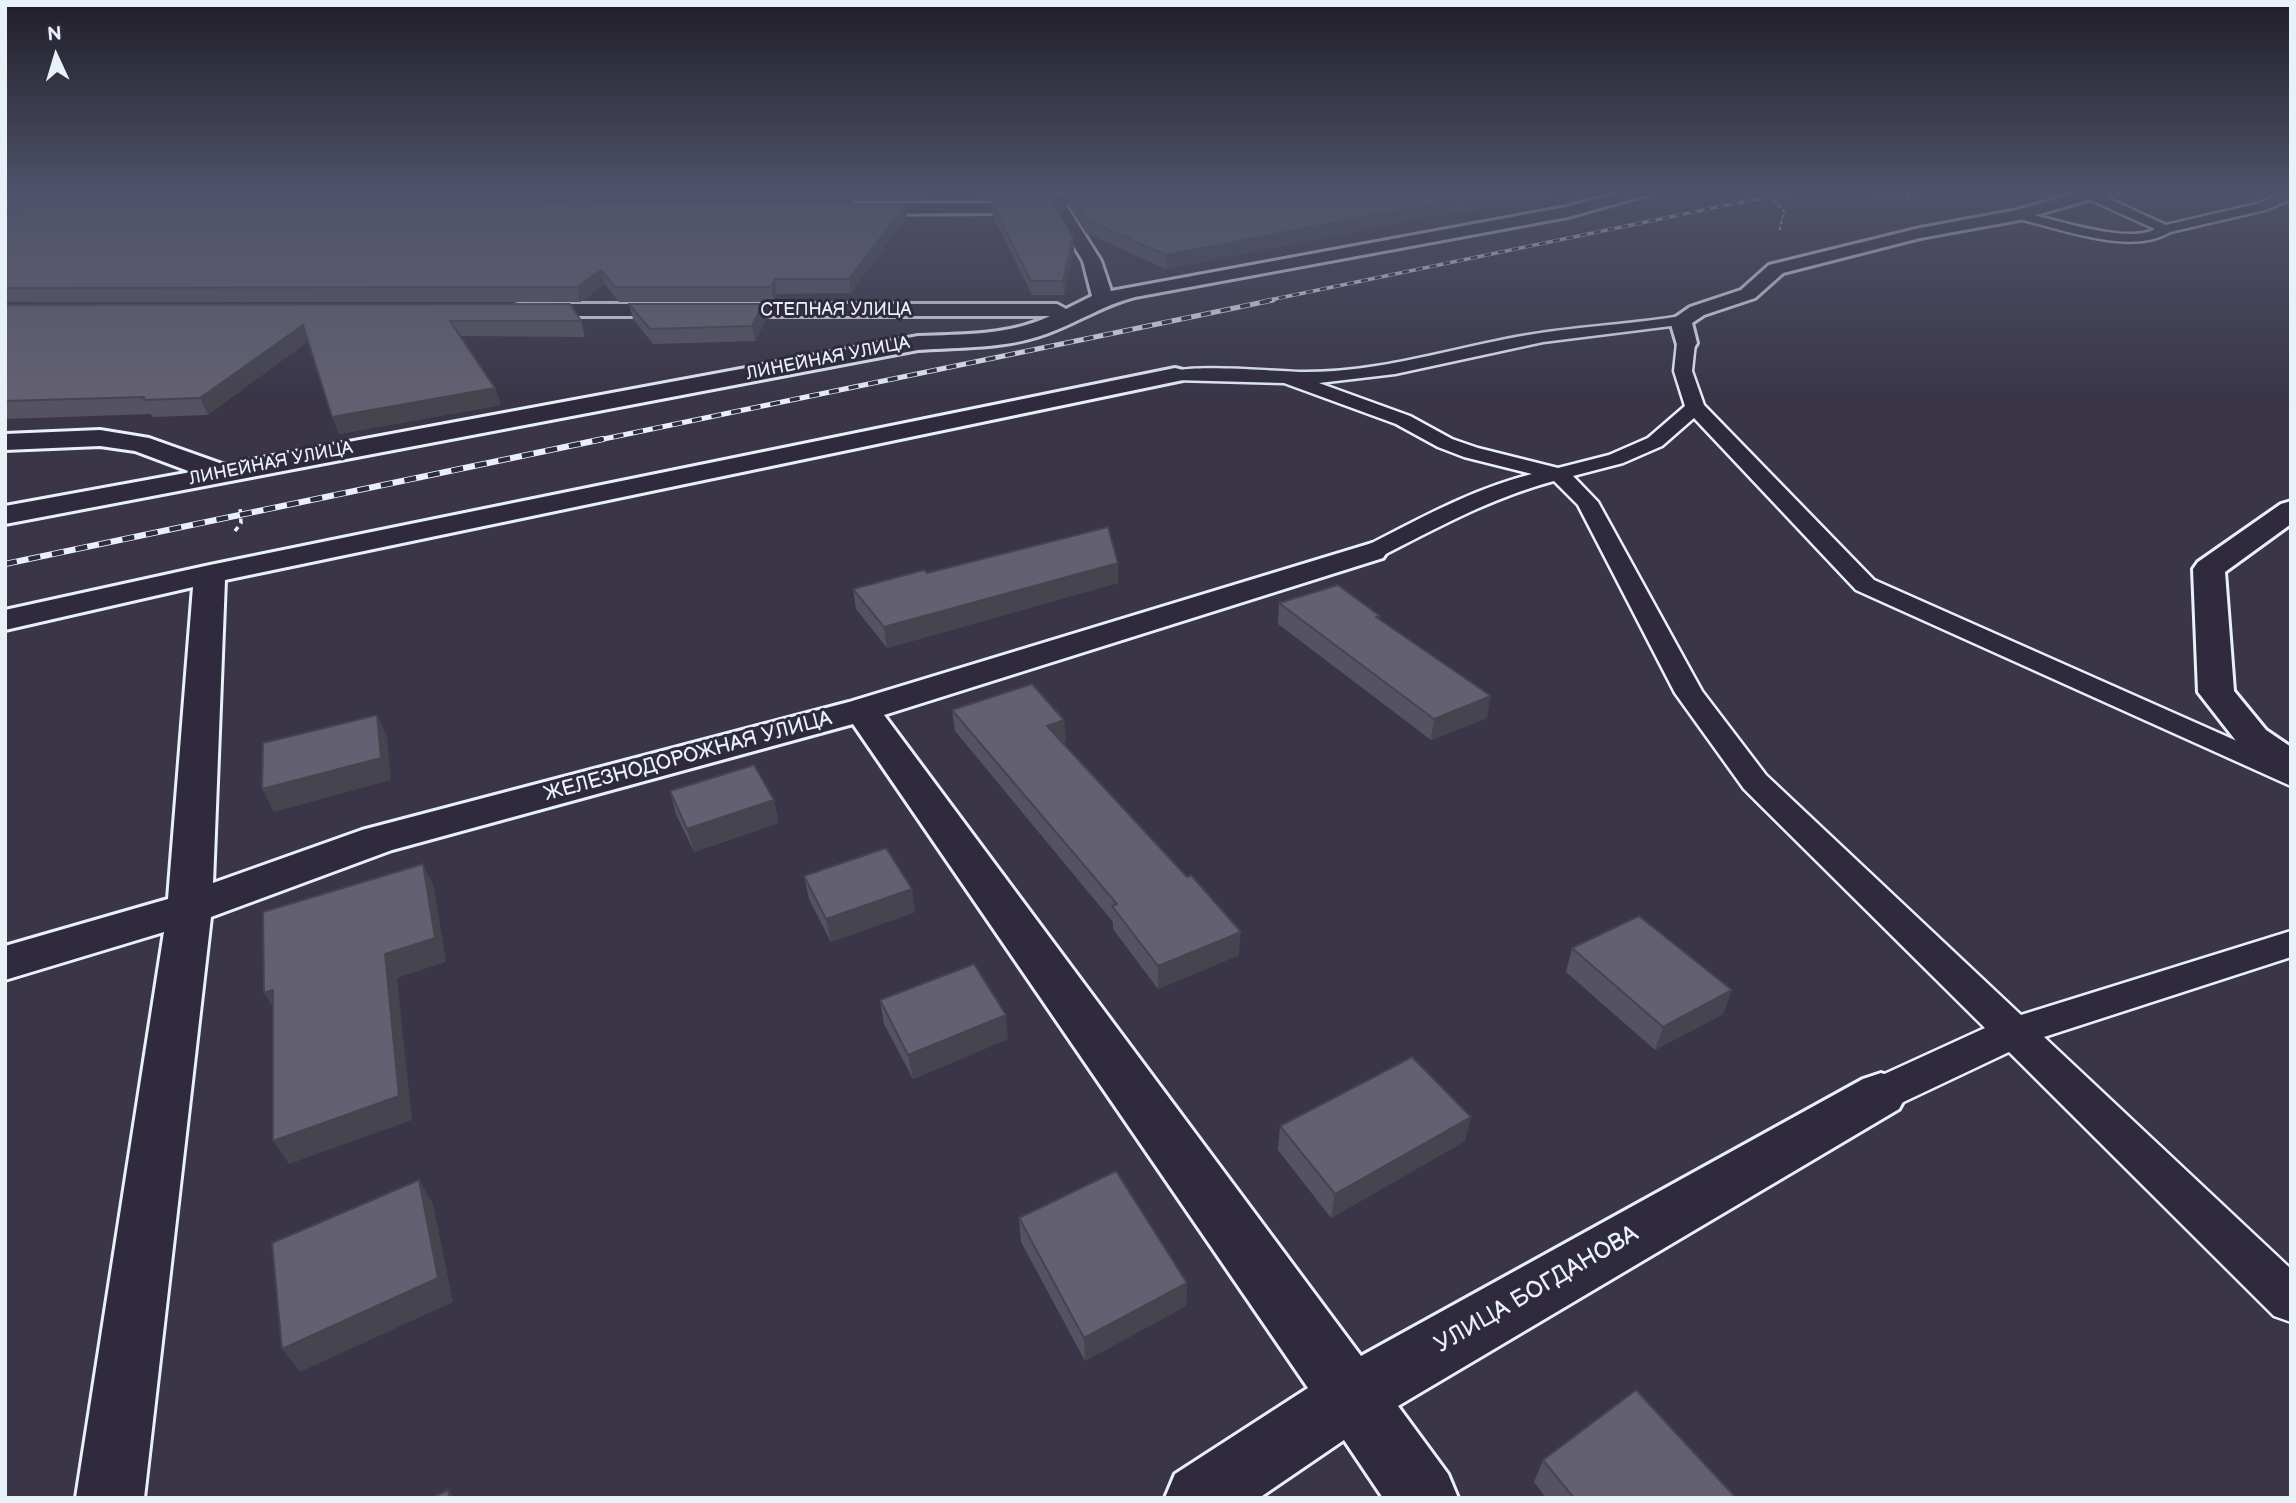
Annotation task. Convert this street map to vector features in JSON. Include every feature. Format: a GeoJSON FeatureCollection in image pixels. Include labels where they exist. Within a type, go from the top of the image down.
{"type":"FeatureCollection","features":[{"type":"Feature","properties":{"kind":"street"},"geometry":{"type":"LineString","coordinates":[[1092,261],[1103,299]]}},
{"type":"Feature","properties":{"kind":"street","name":"ЛИНЕЙНАЯ УЛИЦА"},"geometry":{"type":"LineString","coordinates":[[5,515],[918,342],[998,339],[1038,330],[1103,299],[1133,291],[1297,261]]}},
{"type":"Feature","properties":{"kind":"street"},"geometry":{"type":"LineString","coordinates":[[1683,332],[1697,311],[1748,294],[1776,269],[1807,261]]}},
{"type":"Feature","properties":{"kind":"street","name":"СТЕПНАЯ УЛИЦА"},"geometry":{"type":"LineString","coordinates":[[507,310],[1079,310]]}},
{"type":"Feature","properties":{"kind":"street"},"geometry":{"type":"LineString","coordinates":[[5,620],[211,574],[1175,375]]}},
{"type":"Feature","properties":{"kind":"street"},"geometry":{"type":"LineString","coordinates":[[5,442],[100,438],[140,444],[221,473]]}},
{"type":"Feature","properties":{"kind":"street"},"geometry":{"type":"LineString","coordinates":[[2291,509],[2209,569],[2216,692],[2253,738],[2291,766]]}},
{"type":"Feature","properties":{"kind":"street","name":"ЖЕЛЕЗНОДОРОЖНАЯ УЛИЦА"},"geometry":{"type":"LineString","coordinates":[[5,963],[190,908],[377,840],[862,710],[1372,552]]}},
{"type":"Feature","properties":{"kind":"street"},"geometry":{"type":"LineString","coordinates":[[110,1498],[190,908],[211,574]]}},
{"type":"Feature","properties":{"kind":"street"},"geometry":{"type":"LineString","coordinates":[[862,710],[1424,1498]]}},
{"type":"Feature","properties":{"kind":"street","name":"УЛИЦА БОГДАНОВА"},"geometry":{"type":"LineString","coordinates":[[1199,1498],[1351,1397],[1881,1094]]}},
{"type":"Feature","properties":{"kind":"lane"},"geometry":{"type":"LineString","coordinates":[[1175,375],[1214,372],[1286,377],[1343,377],[1409,367],[1546,337],[1644,328],[1683,332],[1683,371],[1695,407],[1865,585],[2291,777]]}},
{"type":"Feature","properties":{"kind":"lane"},"geometry":{"type":"LineString","coordinates":[[1286,377],[1403,420],[1445,443],[1471,453],[1559,474],[1587,502],[1689,693],[1755,782],[2291,1300]]}},
{"type":"Feature","properties":{"kind":"lane"},"geometry":{"type":"LineString","coordinates":[[1372,552],[1466,504],[1507,487],[1616,459],[1655,442],[1695,407]]}},
{"type":"Feature","properties":{"kind":"lane"},"geometry":{"type":"LineString","coordinates":[[1881,1094],[2014,1032],[2291,944]]}},
{"type":"Feature","properties":{"kind":"path"},"geometry":{"type":"LineString","coordinates":[[1771,261],[1776,269]]}},
{"type":"Feature","properties":{"kind":"path"},"geometry":{"type":"LineString","coordinates":[[211,574],[219,552],[241,523],[242,513],[238,502],[222,492],[231,475],[221,473]]}},
{"type":"Feature","properties":{"kind":"building"},"geometry":{"type":"Polygon","coordinates":[[[5,261],[863,261],[849,279],[775,279],[771,287],[615,287],[601,270],[577,287],[5,288],[5,261]]]}},
{"type":"Feature","properties":{"kind":"building"},"geometry":{"type":"Polygon","coordinates":[[[1021,261],[1068,261],[1063,281],[1031,281],[1021,261]]]}},
{"type":"Feature","properties":{"kind":"building"},"geometry":{"type":"Polygon","coordinates":[[[570,304],[581,321],[450,321],[495,388],[332,417],[303,325],[200,398],[5,401],[5,305],[570,304]]]}},
{"type":"Feature","properties":{"kind":"building"},"geometry":{"type":"Polygon","coordinates":[[[629,304],[763,304],[752,326],[650,329],[629,304]]]}},
{"type":"Feature","properties":{"kind":"building"},"geometry":{"type":"Polygon","coordinates":[[[1108,527],[1118,563],[884,627],[853,589],[924,570],[927,573],[1108,527]]]}},
{"type":"Feature","properties":{"kind":"building"},"geometry":{"type":"Polygon","coordinates":[[[1338,585],[1380,616],[1376,617],[1491,696],[1434,719],[1279,603],[1338,585]]]}},
{"type":"Feature","properties":{"kind":"building"},"geometry":{"type":"Polygon","coordinates":[[[1032,684],[1064,720],[1047,726],[1187,877],[1191,875],[1241,932],[1158,966],[1112,906],[1117,904],[952,710],[1032,684]]]}},
{"type":"Feature","properties":{"kind":"building"},"geometry":{"type":"Polygon","coordinates":[[[377,715],[381,758],[262,789],[263,743],[377,715]]]}},
{"type":"Feature","properties":{"kind":"building"},"geometry":{"type":"Polygon","coordinates":[[[754,765],[774,800],[687,829],[670,791],[754,765]]]}},
{"type":"Feature","properties":{"kind":"building"},"geometry":{"type":"Polygon","coordinates":[[[886,848],[912,889],[826,919],[804,876],[886,848]]]}},
{"type":"Feature","properties":{"kind":"building"},"geometry":{"type":"Polygon","coordinates":[[[423,864],[435,938],[385,954],[399,1096],[273,1141],[273,990],[264,993],[263,912],[423,864]]]}},
{"type":"Feature","properties":{"kind":"building"},"geometry":{"type":"Polygon","coordinates":[[[1639,916],[1732,990],[1663,1027],[1572,948],[1639,916]]]}},
{"type":"Feature","properties":{"kind":"building"},"geometry":{"type":"Polygon","coordinates":[[[974,964],[1006,1015],[908,1055],[880,1000],[974,964]]]}},
{"type":"Feature","properties":{"kind":"building"},"geometry":{"type":"Polygon","coordinates":[[[1412,1057],[1471,1117],[1335,1194],[1280,1126],[1412,1057]]]}},
{"type":"Feature","properties":{"kind":"building"},"geometry":{"type":"Polygon","coordinates":[[[1116,1171],[1187,1283],[1084,1338],[1019,1218],[1116,1171]]]}},
{"type":"Feature","properties":{"kind":"building"},"geometry":{"type":"Polygon","coordinates":[[[419,1180],[438,1278],[282,1349],[272,1243],[419,1180]]]}},
{"type":"Feature","properties":{"kind":"building"},"geometry":{"type":"Polygon","coordinates":[[[1636,1390],[1736,1498],[1574,1498],[1543,1460],[1636,1390]]]}},
{"type":"Feature","properties":{"kind":"building"},"geometry":{"type":"Polygon","coordinates":[[[448,1490],[449,1498],[432,1498],[448,1490]]]}},
{"type":"Feature","properties":{"kind":"railway"},"geometry":{"type":"LineString","coordinates":[[1265,301],[1457,261]]}},
{"type":"Feature","properties":{"kind":"railway"},"geometry":{"type":"LineString","coordinates":[[594,441],[1273,300]]}},
{"type":"Feature","properties":{"kind":"railway"},"geometry":{"type":"LineString","coordinates":[[5,564],[603,439]]}}]}
